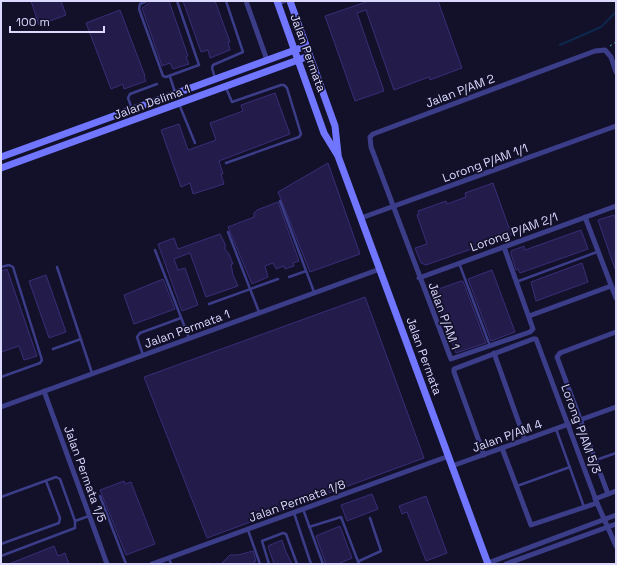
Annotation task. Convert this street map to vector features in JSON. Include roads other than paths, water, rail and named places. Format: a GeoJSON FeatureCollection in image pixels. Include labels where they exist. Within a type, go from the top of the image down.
{"type":"FeatureCollection","features":[{"type":"Feature","properties":{"kind":"street"},"geometry":{"type":"LineString","coordinates":[[246,1],[267,60]]}},
{"type":"Feature","properties":{"kind":"street","name":"Jalan Permata"},"geometry":{"type":"LineString","coordinates":[[290,1],[335,126],[338,156]]}},
{"type":"Feature","properties":{"kind":"street","name":"Jalan Permata"},"geometry":{"type":"LineString","coordinates":[[280,2],[324,133],[338,156],[488,563]]}},
{"type":"Feature","properties":{"kind":"street","name":"Jalan Delima 1"},"geometry":{"type":"LineString","coordinates":[[1,157],[306,46]]}},
{"type":"Feature","properties":{"kind":"street","name":"Jalan P/AM 2"},"geometry":{"type":"LineString","coordinates":[[393,206],[370,142],[371,135],[595,51],[605,50],[611,57],[616,72]]}},
{"type":"Feature","properties":{"kind":"street","name":"Jalan Delima 1"},"geometry":{"type":"LineString","coordinates":[[1,168],[226,88],[309,56]]}},
{"type":"Feature","properties":{"kind":"street","name":"Lorong P/AM 1/1"},"geometry":{"type":"LineString","coordinates":[[361,218],[616,126]]}},
{"type":"Feature","properties":{"kind":"street","name":"Jalan P/AM 1"},"geometry":{"type":"LineString","coordinates":[[393,206],[449,358],[454,360],[531,331],[533,326],[529,316]]}},
{"type":"Feature","properties":{"kind":"street","name":"Lorong P/AM 2/1"},"geometry":{"type":"LineString","coordinates":[[419,278],[616,206]]}},
{"type":"Feature","properties":{"kind":"street"},"geometry":{"type":"LineString","coordinates":[[585,217],[616,298]]}},
{"type":"Feature","properties":{"kind":"street"},"geometry":{"type":"LineString","coordinates":[[504,247],[529,316],[611,286]]}},
{"type":"Feature","properties":{"kind":"street","name":"Jalan Permata 1"},"geometry":{"type":"LineString","coordinates":[[1,407],[380,269]]}},
{"type":"Feature","properties":{"kind":"street"},"geometry":{"type":"LineString","coordinates":[[608,494],[580,420],[558,355],[616,332]]}},
{"type":"Feature","properties":{"kind":"street","name":"Lorong P/AM 5/3"},"geometry":{"type":"LineString","coordinates":[[494,353],[533,339],[538,340],[596,501],[616,546]]}},
{"type":"Feature","properties":{"kind":"street"},"geometry":{"type":"LineString","coordinates":[[484,455],[455,375],[454,371],[457,366],[494,353],[525,440]]}},
{"type":"Feature","properties":{"kind":"street","name":"Jalan Permata 1/5"},"geometry":{"type":"LineString","coordinates":[[44,392],[107,564]]}},
{"type":"Feature","properties":{"kind":"street","name":"Jalan P/AM 4"},"geometry":{"type":"LineString","coordinates":[[452,466],[616,406]]}},
{"type":"Feature","properties":{"kind":"street"},"geometry":{"type":"LineString","coordinates":[[502,448],[529,524],[534,525],[584,507],[616,491]]}},
{"type":"Feature","properties":{"kind":"street","name":"Jalan Permata 1/8"},"geometry":{"type":"LineString","coordinates":[[152,564],[449,456]]}},
{"type":"Feature","properties":{"kind":"street"},"geometry":{"type":"LineString","coordinates":[[488,563],[616,515]]}},
{"type":"Feature","properties":{"kind":"street"},"geometry":{"type":"LineString","coordinates":[[506,564],[616,524]]}},
{"type":"Feature","properties":{"kind":"lane"},"geometry":{"type":"LineString","coordinates":[[148,1],[140,4],[139,9],[163,76],[170,77],[199,65],[177,1]]}},
{"type":"Feature","properties":{"kind":"lane"},"geometry":{"type":"LineString","coordinates":[[215,79],[212,68],[213,65],[243,52],[226,1]]}},
{"type":"Feature","properties":{"kind":"lane"},"geometry":{"type":"LineString","coordinates":[[170,77],[175,93]]}},
{"type":"Feature","properties":{"kind":"lane"},"geometry":{"type":"LineString","coordinates":[[132,109],[128,98],[130,94],[157,84]]}},
{"type":"Feature","properties":{"kind":"lane"},"geometry":{"type":"LineString","coordinates":[[226,88],[232,102],[284,85],[301,134],[299,137],[226,163]]}},
{"type":"Feature","properties":{"kind":"lane"},"geometry":{"type":"LineString","coordinates":[[179,104],[195,143]]}},
{"type":"Feature","properties":{"kind":"lane"},"geometry":{"type":"LineString","coordinates":[[280,201],[314,292]]}},
{"type":"Feature","properties":{"kind":"lane"},"geometry":{"type":"LineString","coordinates":[[228,232],[259,313]]}},
{"type":"Feature","properties":{"kind":"lane"},"geometry":{"type":"LineString","coordinates":[[155,250],[189,338]]}},
{"type":"Feature","properties":{"kind":"lane"},"geometry":{"type":"LineString","coordinates":[[516,282],[598,252]]}},
{"type":"Feature","properties":{"kind":"lane"},"geometry":{"type":"LineString","coordinates":[[459,263],[490,346]]}},
{"type":"Feature","properties":{"kind":"lane"},"geometry":{"type":"LineString","coordinates":[[1,267],[9,265],[13,267],[42,360],[40,363],[1,377]]}},
{"type":"Feature","properties":{"kind":"lane"},"geometry":{"type":"LineString","coordinates":[[56,267],[92,374]]}},
{"type":"Feature","properties":{"kind":"lane"},"geometry":{"type":"LineString","coordinates":[[289,277],[306,271]]}},
{"type":"Feature","properties":{"kind":"lane"},"geometry":{"type":"LineString","coordinates":[[209,304],[278,280]]}},
{"type":"Feature","properties":{"kind":"lane"},"geometry":{"type":"LineString","coordinates":[[143,355],[137,337],[140,333],[181,318]]}},
{"type":"Feature","properties":{"kind":"lane"},"geometry":{"type":"LineString","coordinates":[[53,349],[81,339]]}},
{"type":"Feature","properties":{"kind":"lane"},"geometry":{"type":"LineString","coordinates":[[556,429],[584,507]]}},
{"type":"Feature","properties":{"kind":"lane"},"geometry":{"type":"LineString","coordinates":[[596,460],[616,453]]}},
{"type":"Feature","properties":{"kind":"lane"},"geometry":{"type":"LineString","coordinates":[[516,487],[570,468]]}},
{"type":"Feature","properties":{"kind":"lane"},"geometry":{"type":"LineString","coordinates":[[1,497],[56,477],[60,479],[75,520],[75,528],[1,556]]}},
{"type":"Feature","properties":{"kind":"lane"},"geometry":{"type":"LineString","coordinates":[[1,544],[58,523],[60,518],[46,481]]}},
{"type":"Feature","properties":{"kind":"lane"},"geometry":{"type":"LineString","coordinates":[[100,496],[126,564]]}},
{"type":"Feature","properties":{"kind":"lane"},"geometry":{"type":"LineString","coordinates":[[303,509],[323,564]]}},
{"type":"Feature","properties":{"kind":"lane"},"geometry":{"type":"LineString","coordinates":[[294,513],[311,564]]}},
{"type":"Feature","properties":{"kind":"lane"},"geometry":{"type":"LineString","coordinates":[[75,520],[89,516]]}},
{"type":"Feature","properties":{"kind":"lane"},"geometry":{"type":"LineString","coordinates":[[310,527],[341,517],[359,563],[381,551],[370,518]]}},
{"type":"Feature","properties":{"kind":"lane"},"geometry":{"type":"LineString","coordinates":[[248,529],[260,564]]}},
{"type":"Feature","properties":{"kind":"lane"},"geometry":{"type":"LineString","coordinates":[[269,564],[262,541],[283,533],[286,534],[297,564]]}},
{"type":"Feature","properties":{"kind":"lane"},"geometry":{"type":"LineString","coordinates":[[169,558],[171,564]]}},
{"type":"Feature","properties":{"kind":"waterway"},"geometry":{"type":"LineString","coordinates":[[560,45],[601,27],[616,12]]}}]}
